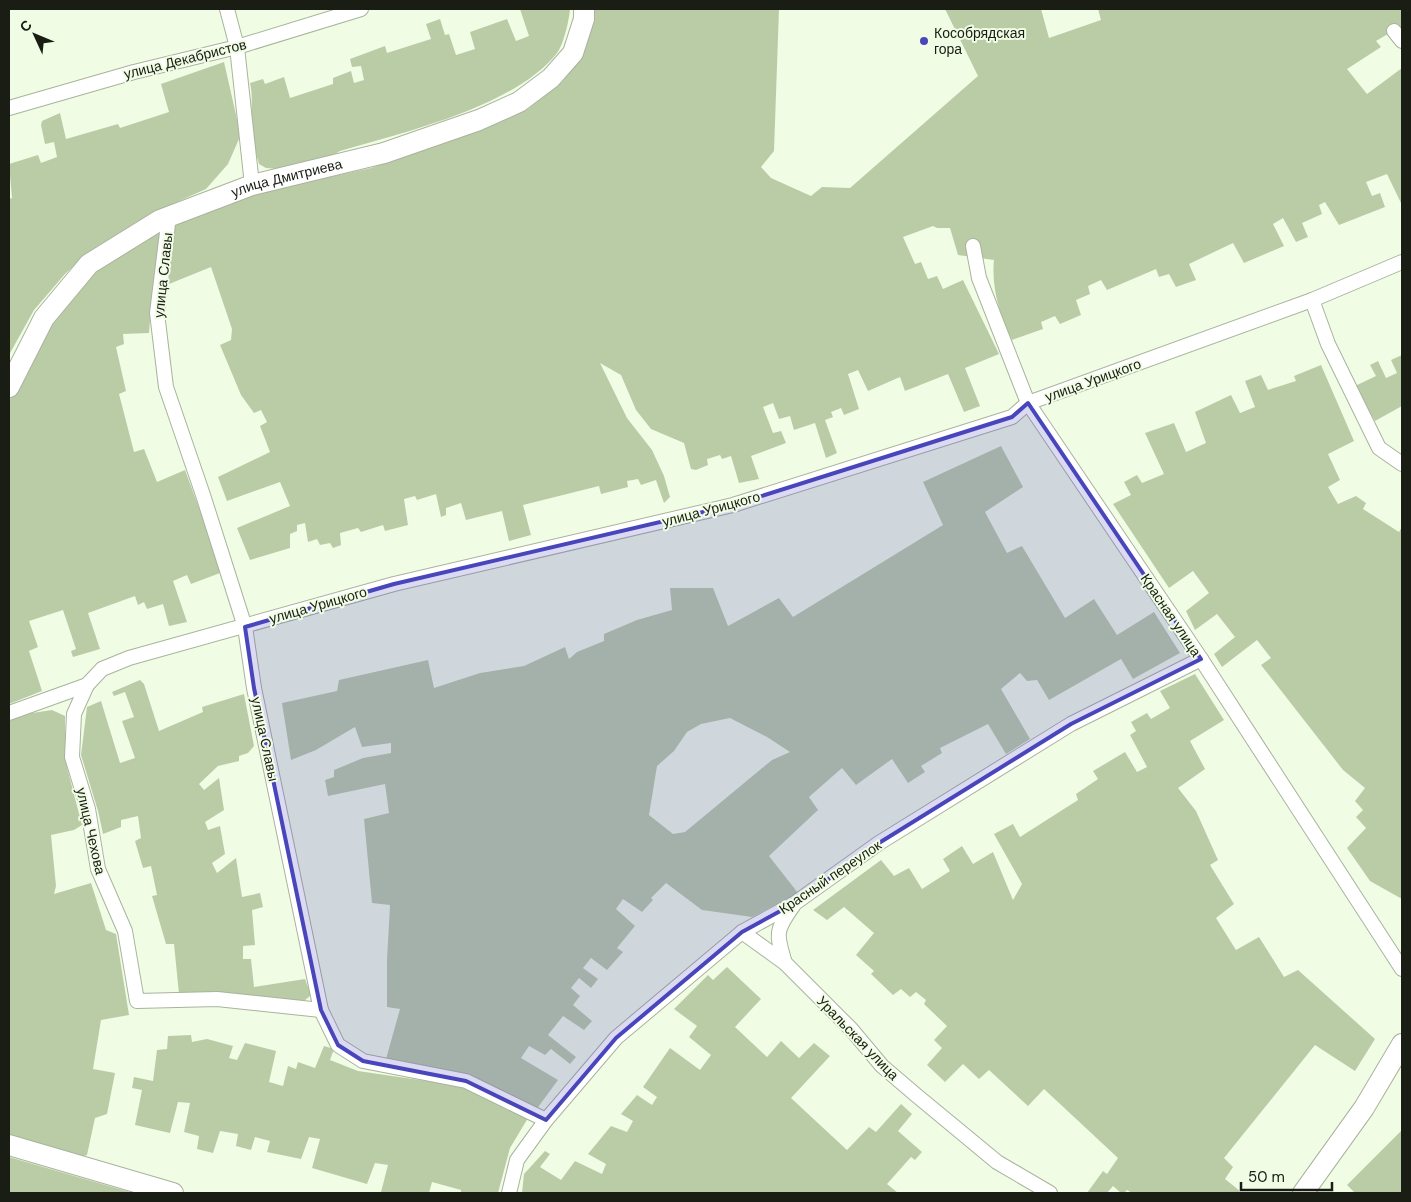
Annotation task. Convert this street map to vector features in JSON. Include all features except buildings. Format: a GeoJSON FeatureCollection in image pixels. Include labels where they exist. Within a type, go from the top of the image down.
{"type":"FeatureCollection","features":[{"type":"Feature","properties":{"kind":"street"},"geometry":{"type":"LineString","coordinates":[[227,9],[237,47],[252,185]]}},
{"type":"Feature","properties":{"kind":"street","name":"улица Декабристов"},"geometry":{"type":"LineString","coordinates":[[9,108],[134,72],[237,47],[361,9]]}},
{"type":"Feature","properties":{"kind":"street","name":"улица Дмитриева"},"geometry":{"type":"LineString","coordinates":[[9,386],[44,318],[89,264],[169,216],[252,185],[384,153],[479,120],[518,102],[552,78],[573,53],[584,19],[584,9]]}},
{"type":"Feature","properties":{"kind":"street","name":"улица Славы"},"geometry":{"type":"LineString","coordinates":[[169,216],[157,313],[166,388],[203,495],[245,627],[254,688],[321,1010],[338,1046],[364,1061],[466,1081],[546,1120]]}},
{"type":"Feature","properties":{"kind":"street","name":"Красная улица"},"geometry":{"type":"LineString","coordinates":[[973,246],[979,278],[1028,403],[1201,660],[1402,969]]}},
{"type":"Feature","properties":{"kind":"street","name":"улица Урицкого"},"geometry":{"type":"LineString","coordinates":[[9,713],[87,685],[102,670],[129,658],[394,584],[733,505],[1012,417],[1028,403],[1312,300],[1402,262]]}},
{"type":"Feature","properties":{"kind":"street"},"geometry":{"type":"LineString","coordinates":[[1312,300],[1328,344],[1379,448],[1402,464]]}},
{"type":"Feature","properties":{"kind":"street","name":"Красный переулок"},"geometry":{"type":"LineString","coordinates":[[509,1193],[517,1160],[546,1120],[616,1038],[742,932],[795,903],[879,843],[1071,724],[1201,660]]}},
{"type":"Feature","properties":{"kind":"street","name":"улица Чехова"},"geometry":{"type":"LineString","coordinates":[[87,685],[74,714],[72,757],[88,809],[98,869],[125,931],[136,1001],[217,999],[321,1010]]}},
{"type":"Feature","properties":{"kind":"street"},"geometry":{"type":"LineString","coordinates":[[785,962],[778,941],[781,923],[795,903]]}},
{"type":"Feature","properties":{"kind":"street","name":"Уральская улица"},"geometry":{"type":"LineString","coordinates":[[742,932],[785,962],[851,1029],[882,1066],[997,1162],[1050,1193]]}},
{"type":"Feature","properties":{"kind":"street"},"geometry":{"type":"LineString","coordinates":[[1302,1193],[1364,1108],[1402,1044]]}},
{"type":"Feature","properties":{"kind":"street"},"geometry":{"type":"LineString","coordinates":[[9,1145],[173,1193]]}},
{"type":"Feature","properties":{"kind":"highlighted area"},"geometry":{"type":"Polygon","coordinates":[[[1028,403],[1201,659],[1071,724],[879,843],[795,903],[742,932],[616,1038],[546,1120],[466,1081],[363,1061],[338,1045],[321,1010],[254,688],[245,627],[394,584],[733,505],[1012,417],[1028,403]]]}},
{"type":"Feature","properties":{"kind":"green space"},"geometry":{"type":"Polygon","coordinates":[[[520,9],[570,9],[560,49],[538,72],[515,88],[487,103],[457,115],[335,154],[279,169],[266,168],[259,164],[253,137],[250,83],[263,79],[265,84],[284,77],[290,98],[333,84],[333,78],[351,71],[354,83],[364,80],[361,66],[352,67],[350,59],[385,46],[387,53],[431,39],[426,24],[440,19],[445,35],[449,34],[456,55],[475,49],[470,32],[507,19],[516,41],[529,36],[520,9]]]}},
{"type":"Feature","properties":{"kind":"green space"},"geometry":{"type":"Polygon","coordinates":[[[592,9],[779,9],[774,151],[761,167],[771,178],[811,196],[822,187],[850,188],[978,76],[945,9],[1041,9],[1049,38],[1101,20],[1098,9],[1402,9],[1402,33],[1398,28],[1376,41],[1381,47],[1347,69],[1367,94],[1402,68],[1402,202],[1387,174],[1366,182],[1372,196],[1380,193],[1385,207],[1339,225],[1325,202],[1319,205],[1322,214],[1302,223],[1308,237],[1296,242],[1283,218],[1273,224],[1284,246],[1244,263],[1233,243],[1189,264],[1196,280],[1176,287],[1169,274],[1159,277],[1156,269],[1107,290],[1101,280],[1088,286],[1090,294],[1076,300],[1081,315],[1060,324],[1055,316],[1041,322],[1043,329],[1012,340],[997,301],[993,270],[994,260],[958,255],[950,228],[937,228],[933,226],[903,237],[915,264],[921,262],[928,279],[937,276],[943,289],[963,280],[999,354],[965,368],[980,406],[964,412],[948,374],[905,391],[900,377],[868,391],[858,370],[848,374],[859,409],[844,415],[841,408],[831,412],[833,417],[825,420],[837,453],[826,458],[815,423],[794,430],[790,416],[779,419],[773,403],[763,407],[773,433],[781,431],[786,443],[751,456],[759,479],[739,483],[731,456],[722,459],[720,455],[707,459],[708,465],[696,470],[691,469],[684,443],[651,429],[636,410],[621,375],[600,363],[627,418],[652,450],[664,476],[670,497],[664,503],[656,480],[641,485],[638,479],[627,481],[628,487],[601,494],[599,486],[523,505],[531,535],[509,541],[502,511],[466,520],[461,503],[446,508],[446,515],[441,517],[436,494],[417,500],[415,496],[404,499],[408,525],[385,531],[383,525],[361,532],[358,528],[340,533],[341,545],[333,548],[330,543],[320,545],[317,539],[308,542],[305,523],[297,525],[297,531],[290,534],[290,548],[250,560],[237,528],[290,506],[280,482],[227,501],[218,477],[270,452],[260,426],[267,422],[261,410],[254,413],[241,395],[220,345],[231,340],[232,329],[211,267],[169,284],[173,224],[261,192],[371,168],[476,131],[528,109],[562,82],[583,55],[592,9]]]}},
{"type":"Feature","properties":{"kind":"green space"},"geometry":{"type":"Polygon","coordinates":[[[224,62],[239,128],[239,139],[228,164],[206,189],[159,210],[89,252],[65,274],[34,310],[9,355],[9,199],[12,198],[9,164],[38,155],[41,163],[57,157],[54,142],[45,144],[41,125],[42,121],[60,113],[66,139],[118,124],[120,128],[169,112],[161,84],[224,62]]]}},
{"type":"Feature","properties":{"kind":"green space"},"geometry":{"type":"Polygon","coordinates":[[[161,231],[149,333],[123,334],[124,344],[116,347],[126,391],[119,394],[134,452],[144,449],[157,482],[185,470],[213,546],[220,573],[191,584],[187,575],[173,581],[187,622],[169,626],[163,604],[147,609],[144,602],[138,605],[135,596],[88,613],[100,649],[73,657],[71,651],[76,649],[63,610],[29,621],[38,647],[29,651],[42,691],[9,704],[9,401],[51,323],[93,272],[161,231]]]}},
{"type":"Feature","properties":{"kind":"green space"},"geometry":{"type":"Polygon","coordinates":[[[1402,355],[1402,406],[1375,421],[1355,386],[1376,376],[1370,365],[1378,361],[1386,378],[1397,373],[1391,360],[1402,355]]]}},
{"type":"Feature","properties":{"kind":"green space"},"geometry":{"type":"Polygon","coordinates":[[[1321,365],[1354,441],[1328,454],[1340,480],[1328,487],[1338,504],[1356,496],[1366,503],[1363,509],[1399,532],[1402,527],[1402,899],[1370,881],[1347,848],[1366,828],[1356,817],[1363,810],[1355,801],[1365,788],[1343,770],[1261,665],[1271,658],[1257,640],[1222,667],[1214,654],[1235,637],[1217,614],[1195,630],[1186,611],[1209,593],[1193,571],[1169,588],[1113,504],[1131,495],[1124,482],[1137,475],[1142,483],[1164,474],[1145,433],[1174,423],[1186,452],[1206,443],[1195,412],[1231,395],[1240,413],[1255,407],[1245,381],[1261,375],[1268,390],[1296,381],[1294,376],[1321,365]]]}},
{"type":"Feature","properties":{"kind":"green space"},"geometry":{"type":"Polygon","coordinates":[[[1001,446],[1023,487],[985,512],[1007,553],[1022,546],[1065,618],[1094,599],[1117,635],[1154,612],[1180,653],[1133,679],[1121,659],[1049,700],[1037,680],[1027,681],[1020,673],[1001,689],[1030,739],[1006,754],[988,724],[940,748],[942,753],[921,766],[925,772],[908,783],[892,759],[856,785],[842,768],[809,797],[818,810],[769,856],[798,893],[752,917],[702,910],[666,883],[651,898],[653,900],[642,912],[623,899],[616,909],[635,926],[617,948],[623,952],[607,970],[591,958],[583,968],[598,979],[591,988],[579,978],[571,988],[580,996],[573,1005],[592,1021],[584,1030],[563,1016],[548,1035],[576,1057],[570,1064],[551,1049],[545,1055],[529,1046],[521,1058],[558,1080],[536,1110],[386,1059],[400,1009],[387,1007],[390,905],[372,903],[364,819],[389,813],[385,784],[328,796],[325,780],[334,777],[334,770],[363,758],[391,753],[391,743],[362,747],[355,727],[316,750],[291,760],[282,703],[337,691],[339,680],[428,660],[434,688],[480,673],[524,666],[565,647],[569,659],[577,652],[604,641],[604,634],[637,620],[672,610],[670,588],[713,588],[728,626],[779,598],[793,617],[943,525],[923,482],[1001,446]],[[730,718],[701,724],[687,732],[674,751],[657,766],[649,815],[673,834],[685,832],[772,760],[790,752],[767,737],[730,718]]]}},
{"type":"Feature","properties":{"kind":"green space"},"geometry":{"type":"Polygon","coordinates":[[[1195,674],[1224,720],[1190,741],[1205,769],[1178,788],[1196,811],[1218,860],[1210,865],[1234,904],[1216,918],[1236,950],[1259,937],[1284,977],[1298,970],[1375,1039],[1355,1071],[1315,1045],[1224,1158],[1233,1167],[1225,1179],[1240,1191],[1238,1193],[1132,1193],[1127,1190],[1121,1193],[1113,1186],[1107,1193],[1087,1193],[1103,1171],[1107,1174],[1118,1158],[1044,1089],[1028,1106],[989,1070],[979,1079],[963,1064],[945,1082],[927,1065],[942,1048],[934,1040],[947,1026],[924,1004],[926,1000],[916,992],[910,997],[901,989],[893,995],[871,974],[874,971],[856,955],[874,933],[844,907],[827,920],[813,910],[881,860],[894,876],[909,868],[922,889],[950,871],[943,859],[962,846],[973,864],[993,852],[1013,900],[1022,884],[994,834],[1013,824],[1020,837],[1078,800],[1076,794],[1098,779],[1093,771],[1125,752],[1137,772],[1147,767],[1130,735],[1136,731],[1131,722],[1147,713],[1151,719],[1170,708],[1160,691],[1195,674]]]}},
{"type":"Feature","properties":{"kind":"green space"},"geometry":{"type":"Polygon","coordinates":[[[140,680],[144,684],[159,731],[203,712],[202,707],[244,694],[254,746],[248,753],[239,756],[239,761],[218,766],[199,784],[204,790],[219,778],[224,810],[205,822],[208,830],[220,826],[225,854],[212,863],[217,873],[236,858],[242,897],[260,893],[263,907],[252,910],[255,945],[243,946],[243,959],[251,959],[254,987],[305,979],[311,995],[304,1001],[235,994],[179,994],[174,944],[166,944],[152,896],[157,895],[151,866],[143,868],[135,841],[141,838],[138,816],[121,820],[121,827],[103,834],[81,755],[87,707],[101,701],[120,763],[135,758],[122,721],[134,717],[125,692],[114,696],[112,692],[140,680]]]}},
{"type":"Feature","properties":{"kind":"green space"},"geometry":{"type":"Polygon","coordinates":[[[52,710],[65,716],[65,760],[82,825],[74,830],[51,835],[56,886],[54,894],[91,883],[106,930],[116,934],[129,1015],[101,1020],[93,1069],[115,1073],[107,1114],[95,1118],[87,1155],[81,1157],[9,1138],[9,721],[26,714],[52,710]]]}},
{"type":"Feature","properties":{"kind":"green space"},"geometry":{"type":"Polygon","coordinates":[[[727,967],[761,999],[735,1027],[767,1057],[781,1041],[799,1058],[814,1043],[830,1056],[791,1098],[847,1150],[869,1127],[876,1132],[901,1104],[912,1114],[898,1131],[922,1152],[915,1160],[911,1157],[887,1184],[898,1193],[522,1193],[524,1174],[545,1151],[550,1154],[540,1167],[561,1180],[575,1161],[602,1174],[606,1164],[588,1154],[611,1126],[627,1132],[633,1121],[621,1114],[637,1095],[652,1105],[657,1097],[643,1087],[670,1048],[700,1070],[711,1055],[689,1037],[697,1026],[674,1009],[708,975],[713,980],[727,967]]]}},
{"type":"Feature","properties":{"kind":"green space"},"geometry":{"type":"Polygon","coordinates":[[[191,1035],[192,1042],[207,1039],[233,1046],[229,1058],[237,1060],[245,1043],[276,1051],[269,1082],[283,1086],[288,1066],[296,1069],[298,1062],[315,1068],[324,1046],[334,1049],[330,1060],[358,1071],[454,1085],[487,1097],[528,1118],[510,1148],[498,1193],[461,1193],[461,1190],[432,1182],[429,1193],[381,1192],[388,1165],[375,1163],[367,1184],[312,1168],[320,1139],[309,1137],[301,1159],[267,1152],[270,1141],[255,1137],[251,1150],[236,1146],[238,1134],[220,1131],[213,1153],[197,1149],[199,1136],[184,1132],[190,1103],[178,1102],[170,1133],[135,1125],[142,1090],[132,1088],[134,1077],[153,1081],[157,1050],[167,1049],[168,1036],[191,1035]]]}},
{"type":"Feature","properties":{"kind":"green space"},"geometry":{"type":"Polygon","coordinates":[[[1402,1130],[1402,1193],[1355,1193],[1347,1185],[1402,1130]]]}},
{"type":"Feature","properties":{"kind":"green space"},"geometry":{"type":"Polygon","coordinates":[[[9,1157],[133,1193],[9,1193],[9,1157]]]}},
{"type":"Feature","properties":{"kind":"place","name":"Кособрядская гора"},"geometry":{"type":"Point","coordinates":[924,41]}}]}
